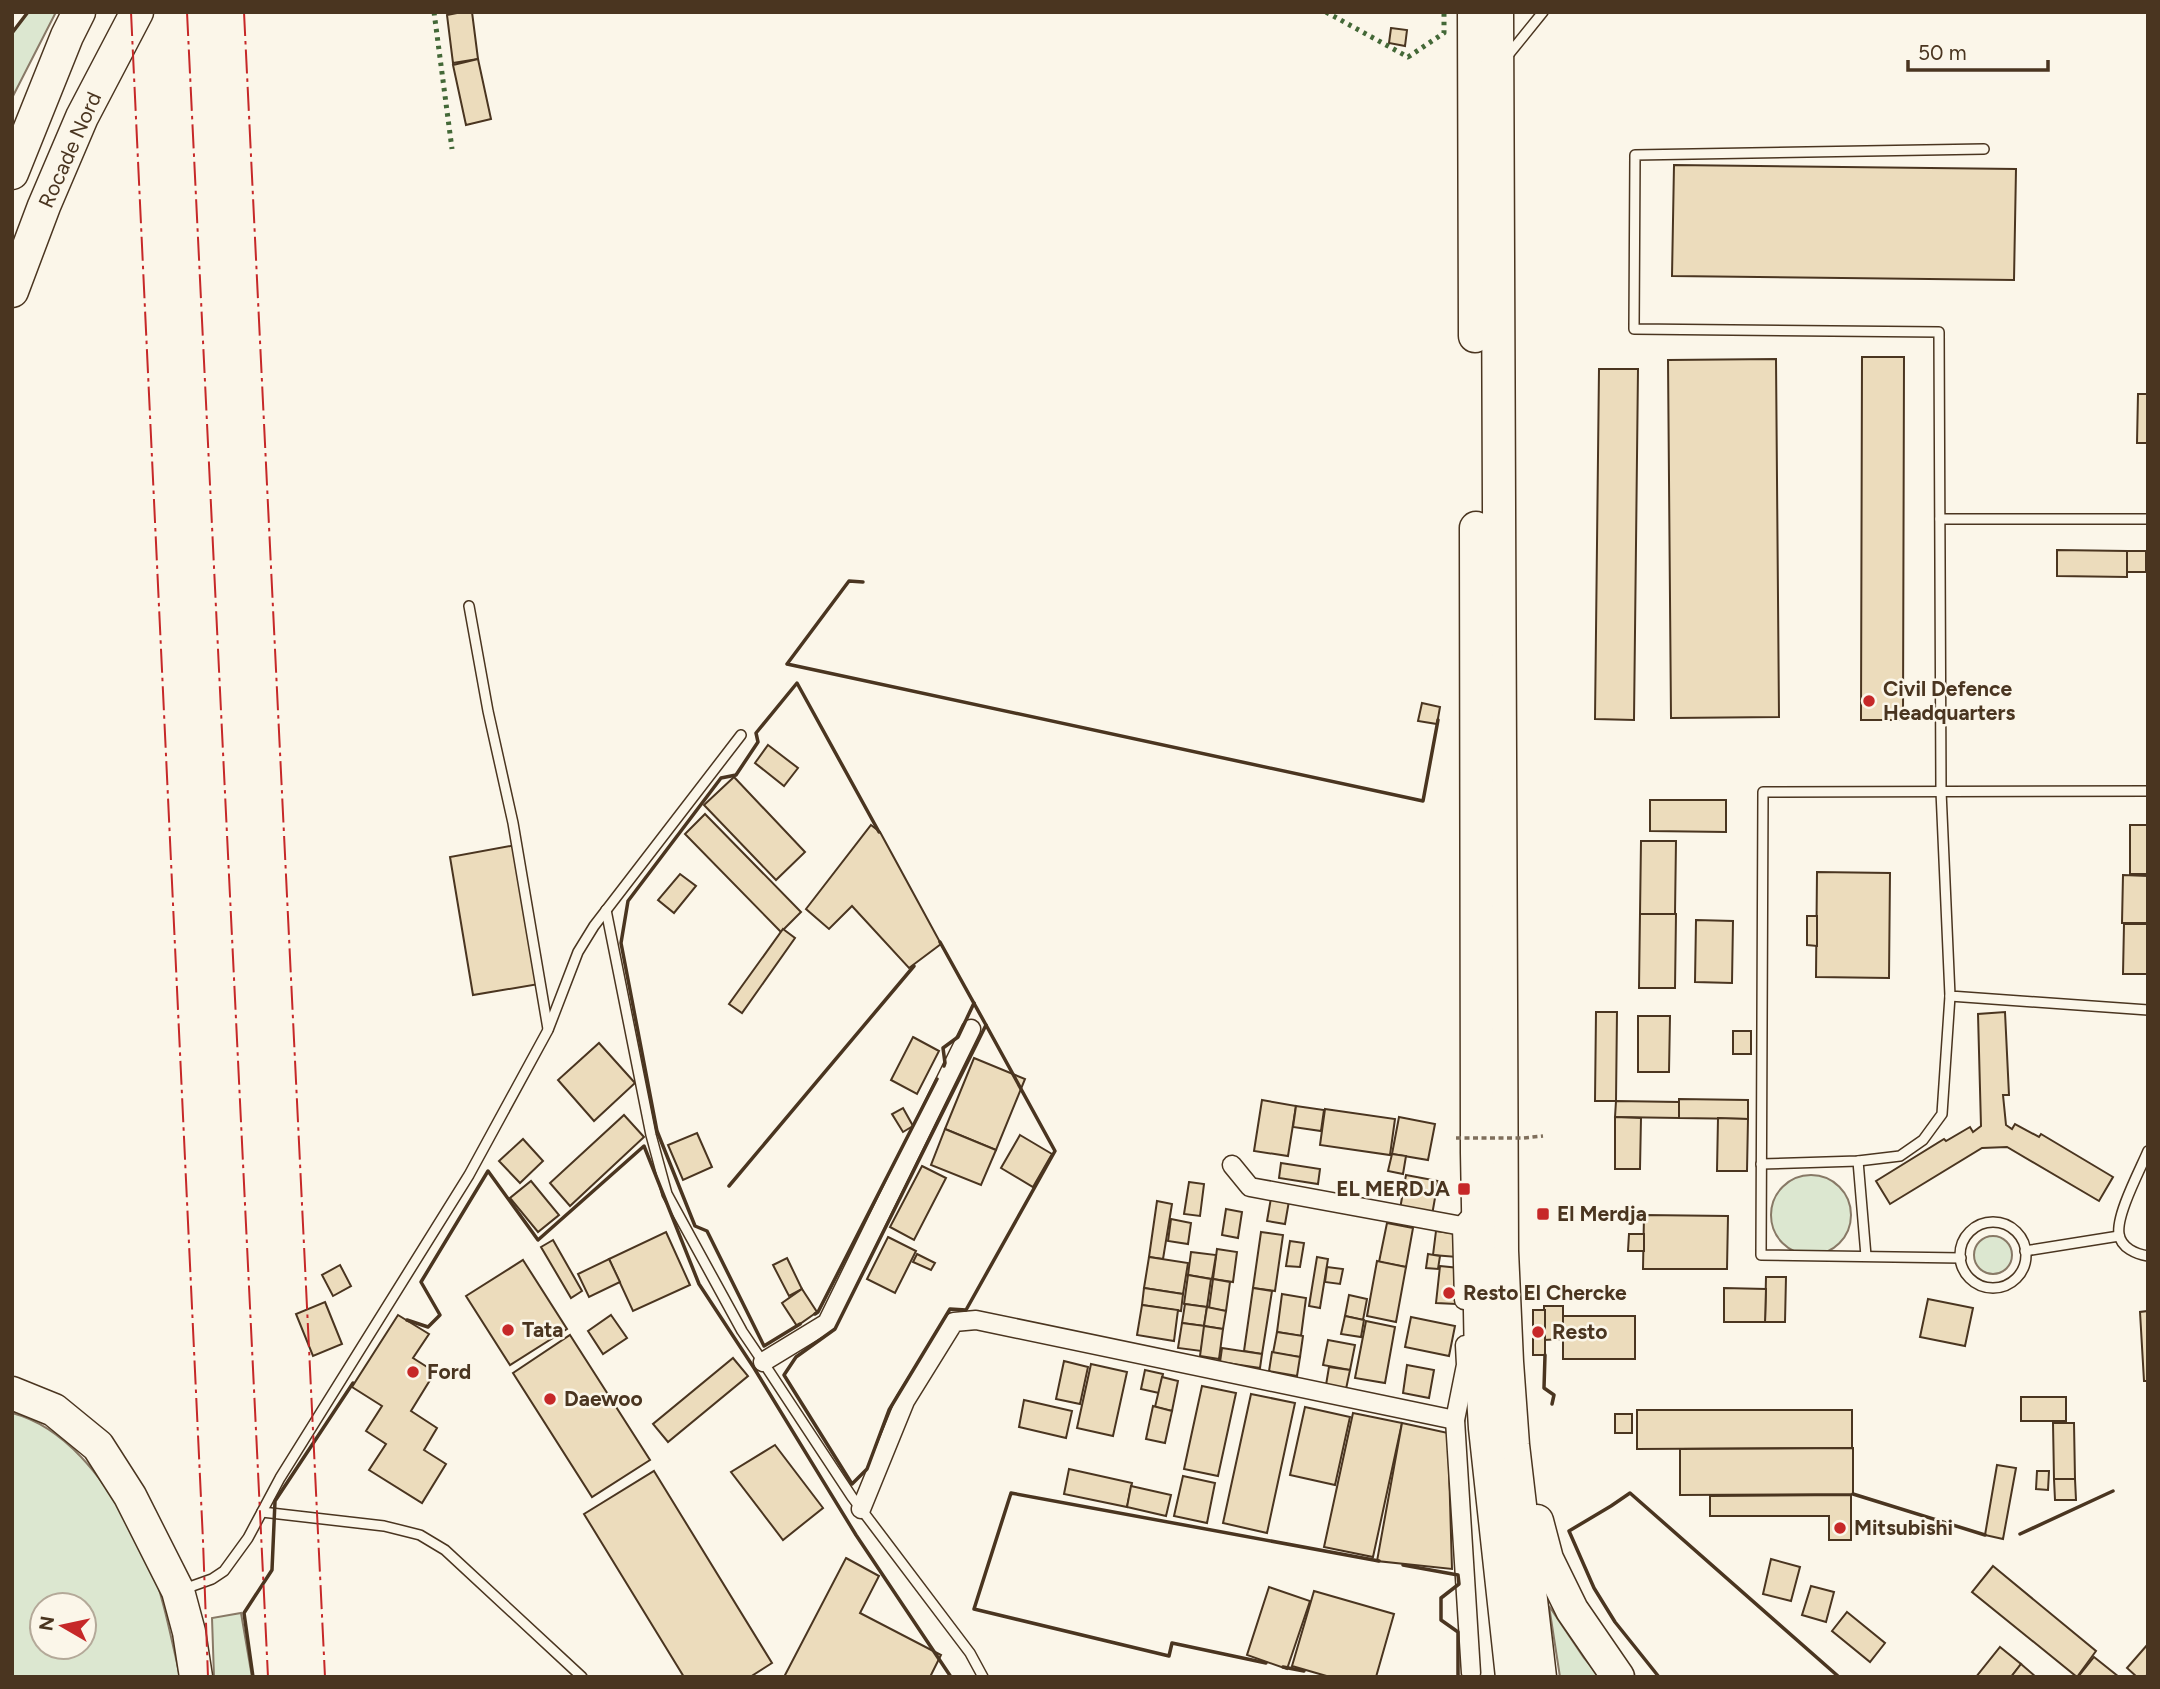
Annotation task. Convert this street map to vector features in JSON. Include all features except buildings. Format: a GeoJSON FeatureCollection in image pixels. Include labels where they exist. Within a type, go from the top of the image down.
{"type":"FeatureCollection","features":[{"type":"Feature","properties":{"kind":"highway","name":"Rocade Nord"},"geometry":{"type":"LineString","coordinates":[[12,173],[79,12]]}},
{"type":"Feature","properties":{"kind":"highway","name":"Rocade Nord"},"geometry":{"type":"LineString","coordinates":[[12,291],[82,117],[138,12]]}},
{"type":"Feature","properties":{"kind":"highway"},"geometry":{"type":"LineString","coordinates":[[1474,12],[1470,1216],[1485,1428],[1513,1677]]}},
{"type":"Feature","properties":{"kind":"highway"},"geometry":{"type":"LineString","coordinates":[[1497,12],[1501,1175],[1507,1362],[1513,1445],[1540,1677]]}},
{"type":"Feature","properties":{"kind":"highway"},"geometry":{"type":"LineString","coordinates":[[12,1392],[54,1410],[98,1446],[130,1496],[178,1591],[189,1632],[196,1677]]}},
{"type":"Feature","properties":{"kind":"highway"},"geometry":{"type":"LineString","coordinates":[[1513,1445],[1529,1490],[1547,1559],[1572,1610],[1618,1677]]}},
{"type":"Feature","properties":{"kind":"street"},"geometry":{"type":"LineString","coordinates":[[763,1362],[827,1323],[971,1029]]}},
{"type":"Feature","properties":{"kind":"street"},"geometry":{"type":"LineString","coordinates":[[1232,1165],[1250,1187],[1470,1216],[1466,1365],[1455,1420],[1471,1673]]}},
{"type":"Feature","properties":{"kind":"street"},"geometry":{"type":"LineString","coordinates":[[860,1509],[905,1401],[954,1322],[976,1320],[1455,1420]]}},
{"type":"Feature","properties":{"kind":"lane"},"geometry":{"type":"LineString","coordinates":[[1497,68],[1543,12]]}},
{"type":"Feature","properties":{"kind":"lane"},"geometry":{"type":"LineString","coordinates":[[1761,1164],[1858,1161],[1900,1156],[1923,1140],[1942,1114],[1950,996],[1941,791],[1939,332],[1634,329],[1635,155],[1984,149]]}},
{"type":"Feature","properties":{"kind":"lane"},"geometry":{"type":"LineString","coordinates":[[1940,519],[2148,519]]}},
{"type":"Feature","properties":{"kind":"lane"},"geometry":{"type":"LineString","coordinates":[[469,606],[488,711],[513,823],[548,1030]]}},
{"type":"Feature","properties":{"kind":"lane"},"geometry":{"type":"LineString","coordinates":[[178,1591],[212,1579],[224,1571],[248,1538],[280,1478],[469,1175],[548,1030],[578,952],[606,910],[741,735]]}},
{"type":"Feature","properties":{"kind":"lane"},"geometry":{"type":"LineString","coordinates":[[1961,1258],[1761,1255],[1763,792],[2148,791]]}},
{"type":"Feature","properties":{"kind":"lane"},"geometry":{"type":"LineString","coordinates":[[606,910],[651,1135],[667,1194],[742,1331],[860,1509],[970,1653],[983,1677]]}},
{"type":"Feature","properties":{"kind":"lane"},"geometry":{"type":"LineString","coordinates":[[1950,996],[2148,1010]]}},
{"type":"Feature","properties":{"kind":"lane"},"geometry":{"type":"LineString","coordinates":[[2148,1151],[2124,1206],[2119,1236],[2128,1249],[2148,1256]]}},
{"type":"Feature","properties":{"kind":"lane"},"geometry":{"type":"LineString","coordinates":[[1858,1161],[1866,1256]]}},
{"type":"Feature","properties":{"kind":"lane"},"geometry":{"type":"LineString","coordinates":[[1985,1223],[2004,1223],[2012,1228],[2023,1242],[2025,1251],[2022,1269],[2017,1277],[2010,1283],[1992,1287],[1974,1281],[1968,1275],[1961,1258],[1964,1240],[1977,1226],[1985,1223]]}},
{"type":"Feature","properties":{"kind":"lane"},"geometry":{"type":"LineString","coordinates":[[2025,1251],[2119,1236]]}},
{"type":"Feature","properties":{"kind":"lane"},"geometry":{"type":"LineString","coordinates":[[262,1513],[384,1526],[420,1535],[445,1550],[582,1677]]}},
{"type":"Feature","properties":{"kind":"path"},"geometry":{"type":"LineString","coordinates":[[1456,1138],[1543,1136]]}},
{"type":"Feature","properties":{"kind":"green space"},"geometry":{"type":"Polygon","coordinates":[[[28,12],[56,12],[12,98],[12,33],[28,12]]]}},
{"type":"Feature","properties":{"kind":"green space"},"geometry":{"type":"Polygon","coordinates":[[[1803,1175],[1819,1175],[1840,1186],[1851,1207],[1851,1223],[1840,1244],[1819,1255],[1803,1255],[1789,1249],[1777,1237],[1771,1223],[1771,1207],[1777,1193],[1789,1181],[1803,1175]]]}},
{"type":"Feature","properties":{"kind":"green space"},"geometry":{"type":"Polygon","coordinates":[[[1993,1236],[2007,1241],[2012,1255],[2007,1269],[1993,1274],[1979,1269],[1974,1255],[1979,1241],[1993,1236]]]}},
{"type":"Feature","properties":{"kind":"green space"},"geometry":{"type":"Polygon","coordinates":[[[12,1413],[31,1420],[66,1442],[108,1490],[144,1549],[153,1571],[180,1677],[12,1677],[12,1413]]]}},
{"type":"Feature","properties":{"kind":"green space"},"geometry":{"type":"Polygon","coordinates":[[[1549,1606],[1584,1658],[1600,1677],[1560,1677],[1549,1606]]]}},
{"type":"Feature","properties":{"kind":"green space"},"geometry":{"type":"Polygon","coordinates":[[[241,1613],[252,1677],[214,1677],[212,1618],[241,1613]]]}},
{"type":"Feature","properties":{"kind":"hedge"},"geometry":{"type":"LineString","coordinates":[[434,12],[452,149]]}},
{"type":"Feature","properties":{"kind":"hedge"},"geometry":{"type":"LineString","coordinates":[[1326,12],[1408,57],[1444,33],[1444,12]]}},
{"type":"Feature","properties":{"kind":"wall"},"geometry":{"type":"LineString","coordinates":[[12,33],[28,12]]}},
{"type":"Feature","properties":{"kind":"wall"},"geometry":{"type":"LineString","coordinates":[[863,582],[849,581],[787,664],[1423,801],[1438,720]]}},
{"type":"Feature","properties":{"kind":"wall"},"geometry":{"type":"LineString","coordinates":[[800,1324],[764,1346],[707,1231],[695,1226],[657,1131],[621,943],[628,901],[721,778],[736,775],[758,742],[756,733],[797,683],[879,832]]}},
{"type":"Feature","properties":{"kind":"wall"},"geometry":{"type":"LineString","coordinates":[[940,942],[986,1025]]}},
{"type":"Feature","properties":{"kind":"wall"},"geometry":{"type":"LineString","coordinates":[[729,1186],[914,966]]}},
{"type":"Feature","properties":{"kind":"wall"},"geometry":{"type":"LineString","coordinates":[[944,1066],[943,1048],[958,1037],[974,1003]]}},
{"type":"Feature","properties":{"kind":"wall"},"geometry":{"type":"LineString","coordinates":[[986,1025],[1055,1151],[966,1310],[950,1309],[889,1410],[867,1469],[852,1484],[784,1375],[796,1357],[835,1329],[986,1025]]}},
{"type":"Feature","properties":{"kind":"wall"},"geometry":{"type":"LineString","coordinates":[[815,1314],[937,1079]]}},
{"type":"Feature","properties":{"kind":"wall"},"geometry":{"type":"LineString","coordinates":[[407,1320],[428,1327],[440,1315],[421,1282],[488,1171],[538,1240],[644,1146],[699,1284],[856,1535],[951,1677]]}},
{"type":"Feature","properties":{"kind":"wall"},"geometry":{"type":"LineString","coordinates":[[1545,1355],[1544,1388],[1554,1395],[1552,1404]]}},
{"type":"Feature","properties":{"kind":"wall"},"geometry":{"type":"LineString","coordinates":[[253,1677],[244,1613],[272,1570],[275,1501],[353,1383]]}},
{"type":"Feature","properties":{"kind":"wall"},"geometry":{"type":"LineString","coordinates":[[2020,1534],[2113,1491]]}},
{"type":"Feature","properties":{"kind":"wall"},"geometry":{"type":"LineString","coordinates":[[1266,1663],[1172,1643],[1169,1656],[974,1609],[1011,1493],[1379,1561]]}},
{"type":"Feature","properties":{"kind":"wall"},"geometry":{"type":"LineString","coordinates":[[1659,1677],[1615,1622],[1594,1588],[1569,1531],[1630,1493],[1839,1677]]}},
{"type":"Feature","properties":{"kind":"wall"},"geometry":{"type":"LineString","coordinates":[[1853,1494],[1985,1535]]}},
{"type":"Feature","properties":{"kind":"wall"},"geometry":{"type":"LineString","coordinates":[[1403,1565],[1458,1575],[1459,1584],[1441,1598],[1441,1620],[1458,1632],[1458,1677]]}},
{"type":"Feature","properties":{"kind":"wall"},"geometry":{"type":"LineString","coordinates":[[1283,1667],[1304,1671]]}},
{"type":"Feature","properties":{"kind":"power"},"geometry":{"type":"LineString","coordinates":[[131,12],[208,1677]]}},
{"type":"Feature","properties":{"kind":"power"},"geometry":{"type":"LineString","coordinates":[[187,12],[268,1677]]}},
{"type":"Feature","properties":{"kind":"power"},"geometry":{"type":"LineString","coordinates":[[244,12],[325,1677]]}},
{"type":"Feature","properties":{"kind":"place","name":"Civil Defence Headquarters"},"geometry":{"type":"Point","coordinates":[1869,701]}},
{"type":"Feature","properties":{"kind":"place","name":"EL MERDJA"},"geometry":{"type":"Point","coordinates":[1464,1189]}},
{"type":"Feature","properties":{"kind":"place","name":"El Merdja"},"geometry":{"type":"Point","coordinates":[1543,1214]}},
{"type":"Feature","properties":{"kind":"place","name":"Resto El Chercke"},"geometry":{"type":"Point","coordinates":[1449,1293]}},
{"type":"Feature","properties":{"kind":"place","name":"Tata"},"geometry":{"type":"Point","coordinates":[508,1330]}},
{"type":"Feature","properties":{"kind":"place","name":"Resto"},"geometry":{"type":"Point","coordinates":[1538,1332]}},
{"type":"Feature","properties":{"kind":"place","name":"Ford"},"geometry":{"type":"Point","coordinates":[413,1372]}},
{"type":"Feature","properties":{"kind":"place","name":"Daewoo"},"geometry":{"type":"Point","coordinates":[550,1399]}},
{"type":"Feature","properties":{"kind":"place","name":"Mitsubishi"},"geometry":{"type":"Point","coordinates":[1840,1528]}}]}
